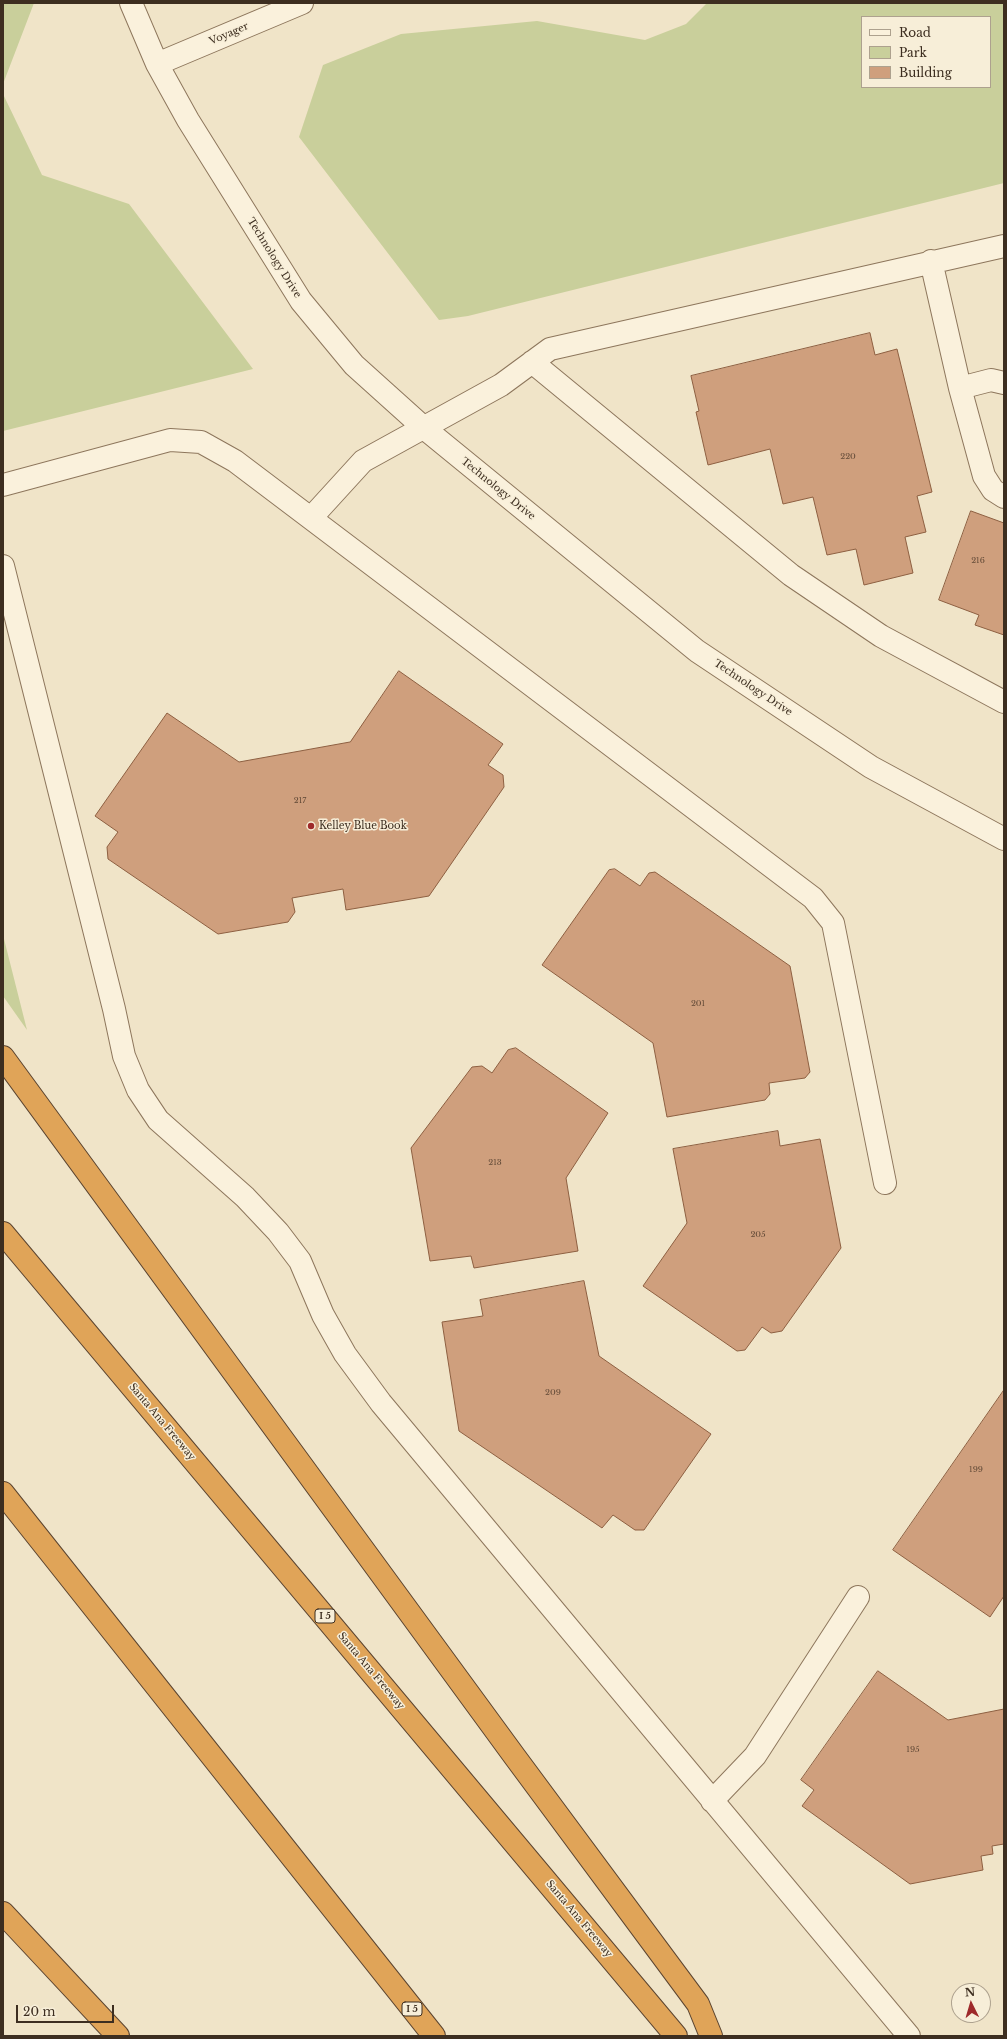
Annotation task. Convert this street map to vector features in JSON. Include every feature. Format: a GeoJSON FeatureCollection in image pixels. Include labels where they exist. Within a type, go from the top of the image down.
{"type":"FeatureCollection","features":[{"type":"Feature","properties":{"kind":"highway"},"geometry":{"type":"LineString","coordinates":[[3,1057],[472,1699],[698,2004],[711,2036]]}},
{"type":"Feature","properties":{"kind":"highway","name":"Santa Ana Freeway"},"geometry":{"type":"LineString","coordinates":[[3,1232],[676,2036]]}},
{"type":"Feature","properties":{"kind":"highway","name":"I 5"},"geometry":{"type":"LineString","coordinates":[[3,1492],[434,2036]]}},
{"type":"Feature","properties":{"kind":"highway"},"geometry":{"type":"LineString","coordinates":[[3,1913],[118,2036]]}},
{"type":"Feature","properties":{"kind":"highway"},"geometry":{"type":"LineString","coordinates":[[647,2000],[655,2036]]}},
{"type":"Feature","properties":{"kind":"street","name":"Technology Drive"},"geometry":{"type":"LineString","coordinates":[[131,3],[157,64],[192,126],[301,301],[354,365],[424,428],[698,651],[871,767],[1004,838]]}},
{"type":"Feature","properties":{"kind":"street","name":"Voyager"},"geometry":{"type":"LineString","coordinates":[[157,64],[302,3]]}},
{"type":"Feature","properties":{"kind":"street"},"geometry":{"type":"LineString","coordinates":[[311,518],[363,461],[501,385],[550,349],[931,261],[1004,246]]}},
{"type":"Feature","properties":{"kind":"street"},"geometry":{"type":"LineString","coordinates":[[931,261],[960,388],[984,476],[993,490],[1004,497]]}},
{"type":"Feature","properties":{"kind":"street"},"geometry":{"type":"LineString","coordinates":[[532,362],[791,575],[881,636],[1004,702]]}},
{"type":"Feature","properties":{"kind":"street"},"geometry":{"type":"LineString","coordinates":[[960,388],[991,380],[1004,383]]}},
{"type":"Feature","properties":{"kind":"street"},"geometry":{"type":"LineString","coordinates":[[3,485],[170,440],[202,442],[235,461],[813,898],[833,923],[885,1183]]}},
{"type":"Feature","properties":{"kind":"street"},"geometry":{"type":"LineString","coordinates":[[3,566],[112,1001],[124,1056],[138,1090],[158,1120],[245,1197],[278,1232],[300,1261],[322,1315],[346,1354],[381,1403],[909,2036]]}},
{"type":"Feature","properties":{"kind":"street"},"geometry":{"type":"LineString","coordinates":[[712,1801],[755,1756],[858,1597]]}},
{"type":"Feature","properties":{"kind":"green space"},"geometry":{"type":"Polygon","coordinates":[[[3,3],[34,3],[3,84],[3,3]]]}},
{"type":"Feature","properties":{"kind":"green space"},"geometry":{"type":"Polygon","coordinates":[[[707,3],[1004,3],[1004,183],[468,316],[439,320],[299,137],[323,65],[401,34],[537,21],[645,40],[686,24],[707,3]]]}},
{"type":"Feature","properties":{"kind":"green space"},"geometry":{"type":"Polygon","coordinates":[[[3,94],[42,175],[129,204],[253,369],[3,431],[3,94]]]}},
{"type":"Feature","properties":{"kind":"green space"},"geometry":{"type":"Polygon","coordinates":[[[3,935],[27,1030],[3,996],[3,935]]]}},
{"type":"Feature","properties":{"kind":"building"},"geometry":{"type":"Polygon","coordinates":[[[870,333],[875,355],[897,349],[932,492],[917,496],[926,532],[905,537],[913,573],[864,585],[856,549],[827,555],[813,497],[783,504],[770,449],[708,465],[696,412],[699,411],[691,376],[870,333]]]}},
{"type":"Feature","properties":{"kind":"building"},"geometry":{"type":"Polygon","coordinates":[[[971,511],[1004,523],[1004,635],[975,625],[979,615],[939,600],[971,511]]]}},
{"type":"Feature","properties":{"kind":"building"},"geometry":{"type":"Polygon","coordinates":[[[399,671],[503,744],[488,765],[503,775],[504,787],[429,896],[346,910],[343,889],[292,898],[295,912],[288,922],[218,934],[108,859],[107,847],[118,832],[95,816],[167,713],[239,762],[350,742],[399,671]]]}},
{"type":"Feature","properties":{"kind":"building"},"geometry":{"type":"Polygon","coordinates":[[[615,869],[640,886],[649,873],[655,872],[790,966],[810,1072],[805,1078],[769,1083],[770,1094],[765,1100],[667,1117],[653,1043],[542,965],[609,870],[615,869]]]}},
{"type":"Feature","properties":{"kind":"building"},"geometry":{"type":"Polygon","coordinates":[[[516,1048],[608,1113],[566,1178],[578,1251],[474,1268],[471,1256],[430,1261],[411,1148],[472,1067],[482,1066],[492,1073],[508,1050],[516,1048]]]}},
{"type":"Feature","properties":{"kind":"building"},"geometry":{"type":"Polygon","coordinates":[[[778,1131],[780,1146],[820,1139],[841,1248],[782,1331],[771,1333],[762,1327],[745,1350],[737,1351],[643,1286],[687,1223],[673,1149],[778,1131]]]}},
{"type":"Feature","properties":{"kind":"building"},"geometry":{"type":"Polygon","coordinates":[[[584,1281],[599,1356],[711,1434],[644,1530],[635,1530],[613,1515],[602,1528],[459,1431],[442,1322],[483,1316],[480,1300],[584,1281]]]}},
{"type":"Feature","properties":{"kind":"building"},"geometry":{"type":"Polygon","coordinates":[[[1004,1390],[1004,1596],[990,1617],[893,1550],[1004,1390]]]}},
{"type":"Feature","properties":{"kind":"building"},"geometry":{"type":"Polygon","coordinates":[[[878,1671],[948,1720],[1004,1709],[1004,1844],[992,1846],[993,1854],[981,1856],[983,1870],[910,1884],[802,1806],[814,1790],[801,1780],[878,1671]]]}},
{"type":"Feature","properties":{"kind":"place","name":"Kelley Blue Book"},"geometry":{"type":"Point","coordinates":[311,826]}}]}
